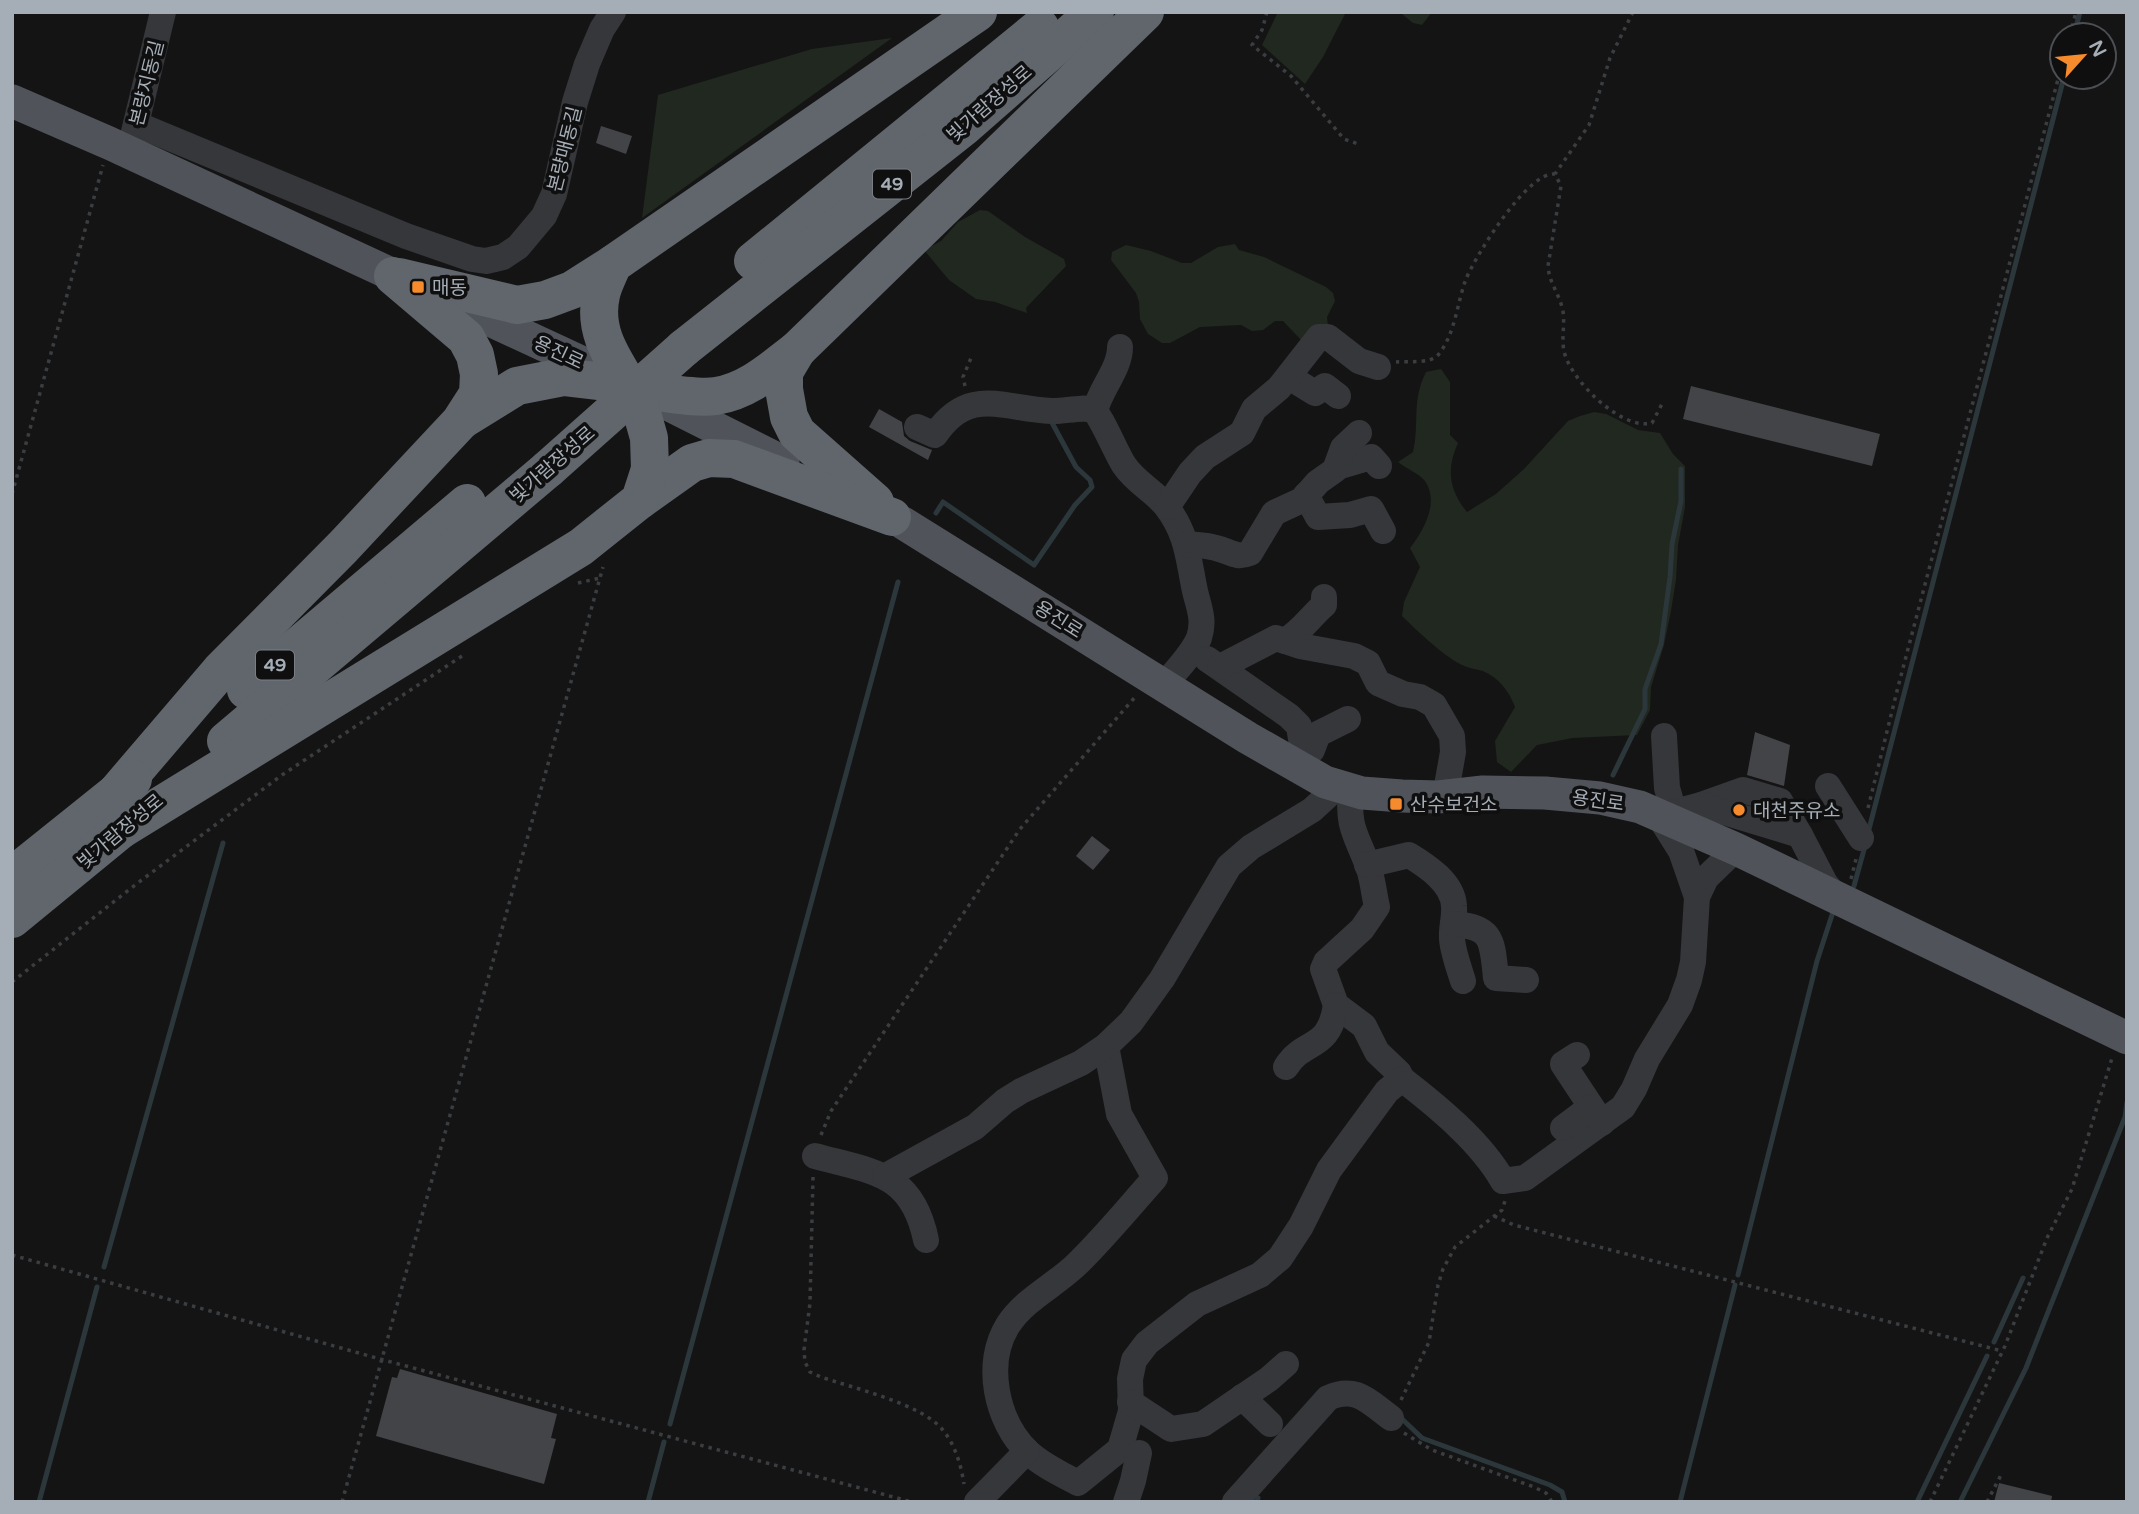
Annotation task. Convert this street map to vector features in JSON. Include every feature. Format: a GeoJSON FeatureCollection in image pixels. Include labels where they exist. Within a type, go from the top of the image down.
{"type":"FeatureCollection","features":[{"type":"Feature","properties":{"kind":"highway"},"geometry":{"type":"LineString","coordinates":[[393,276],[517,305],[544,300],[572,290],[978,12]]}},
{"type":"Feature","properties":{"kind":"highway","name":"빛가람장성로"},"geometry":{"type":"LineString","coordinates":[[12,919],[118,812],[541,459],[675,342],[801,221],[1058,12]]}},
{"type":"Feature","properties":{"kind":"highway","name":"빛가람장성로"},"geometry":{"type":"LineString","coordinates":[[675,342],[965,126],[1095,12]]}},
{"type":"Feature","properties":{"kind":"highway"},"geometry":{"type":"LineString","coordinates":[[460,422],[517,386],[563,377],[713,397],[738,390],[763,376],[797,350],[1145,12]]}},
{"type":"Feature","properties":{"kind":"highway"},"geometry":{"type":"LineString","coordinates":[[613,264],[601,296],[600,321],[604,344],[633,387],[649,438],[650,469],[640,500]]}},
{"type":"Feature","properties":{"kind":"highway"},"geometry":{"type":"LineString","coordinates":[[118,812],[220,671],[343,547],[460,422],[478,394],[479,374],[475,355],[466,338],[393,276]]}},
{"type":"Feature","properties":{"kind":"highway"},"geometry":{"type":"LineString","coordinates":[[797,350],[784,372],[789,417],[797,433],[898,520]]}},
{"type":"Feature","properties":{"kind":"highway"},"geometry":{"type":"LineString","coordinates":[[118,812],[581,547],[692,463],[709,458],[734,459],[898,520]]}},
{"type":"Feature","properties":{"kind":"highway","name":"빛가람장성로"},"geometry":{"type":"LineString","coordinates":[[12,877],[118,812]]}},
{"type":"Feature","properties":{"kind":"main road","name":"용진로"},"geometry":{"type":"LineString","coordinates":[[12,101],[124,140],[393,276],[633,387],[898,520],[1158,681],[1304,761],[1325,782],[1362,793],[1402,796],[1445,797],[1483,792],[1545,793],[1600,798],[1667,814],[2118,1033]]}},
{"type":"Feature","properties":{"kind":"street","name":"본량지동길"},"geometry":{"type":"LineString","coordinates":[[124,140],[163,12]]}},
{"type":"Feature","properties":{"kind":"street","name":"본량매동길"},"geometry":{"type":"LineString","coordinates":[[124,140],[472,259],[486,261],[503,257],[519,247],[530,235],[544,216],[554,194],[575,102],[587,64],[602,29],[613,12]]}},
{"type":"Feature","properties":{"kind":"street"},"geometry":{"type":"LineString","coordinates":[[393,276],[406,236]]}},
{"type":"Feature","properties":{"kind":"street"},"geometry":{"type":"LineString","coordinates":[[1167,507],[1197,465],[1242,433],[1254,408],[1279,388],[1319,337],[1324,336],[1359,361],[1378,367]]}},
{"type":"Feature","properties":{"kind":"street"},"geometry":{"type":"LineString","coordinates":[[1094,411],[1120,358],[1119,346]]}},
{"type":"Feature","properties":{"kind":"street"},"geometry":{"type":"LineString","coordinates":[[1289,377],[1315,393],[1325,386],[1338,396]]}},
{"type":"Feature","properties":{"kind":"street"},"geometry":{"type":"LineString","coordinates":[[917,427],[935,435],[956,413],[977,402],[1054,412],[1092,409],[1098,414],[1124,466],[1167,507],[1184,534],[1187,544],[1195,591],[1202,613],[1199,636],[1193,649],[1158,681]]}},
{"type":"Feature","properties":{"kind":"street"},"geometry":{"type":"LineString","coordinates":[[1337,467],[1343,448],[1359,433]]}},
{"type":"Feature","properties":{"kind":"street"},"geometry":{"type":"LineString","coordinates":[[1187,544],[1219,548],[1231,556],[1243,556],[1250,553],[1274,513],[1302,500],[1337,467],[1371,457],[1379,466]]}},
{"type":"Feature","properties":{"kind":"street"},"geometry":{"type":"LineString","coordinates":[[1306,495],[1318,517],[1349,515],[1370,509],[1383,531]]}},
{"type":"Feature","properties":{"kind":"street"},"geometry":{"type":"LineString","coordinates":[[1285,641],[1310,622],[1324,605],[1324,597]]}},
{"type":"Feature","properties":{"kind":"street"},"geometry":{"type":"LineString","coordinates":[[1220,667],[1276,638],[1354,656],[1367,663],[1378,683],[1403,694],[1420,696],[1434,705],[1452,736],[1453,752],[1445,797]]}},
{"type":"Feature","properties":{"kind":"street"},"geometry":{"type":"LineString","coordinates":[[1193,649],[1289,716],[1299,726],[1304,761]]}},
{"type":"Feature","properties":{"kind":"street"},"geometry":{"type":"LineString","coordinates":[[1304,761],[1318,734],[1336,719]]}},
{"type":"Feature","properties":{"kind":"street"},"geometry":{"type":"LineString","coordinates":[[1664,736],[1667,814],[1697,897]]}},
{"type":"Feature","properties":{"kind":"street"},"geometry":{"type":"LineString","coordinates":[[1828,786],[1861,838]]}},
{"type":"Feature","properties":{"kind":"street"},"geometry":{"type":"LineString","coordinates":[[886,1176],[975,1127],[1013,1096],[1081,1063],[1106,1046],[1131,1022],[1162,979],[1229,866],[1251,847],[1345,788],[1358,846],[1367,865],[1377,907],[1362,929],[1326,962],[1323,969],[1336,1005],[1364,1026],[1377,1052],[1402,1079],[1424,1096],[1492,1161],[1503,1181],[1525,1178],[1597,1115]]}},
{"type":"Feature","properties":{"kind":"street"},"geometry":{"type":"LineString","coordinates":[[1667,814],[1743,790],[1780,801],[1825,883],[1841,899]]}},
{"type":"Feature","properties":{"kind":"street"},"geometry":{"type":"LineString","coordinates":[[1563,1128],[1623,1107],[1647,1059],[1680,1005],[1693,962],[1697,897],[1706,878],[1736,849]]}},
{"type":"Feature","properties":{"kind":"street"},"geometry":{"type":"LineString","coordinates":[[1367,865],[1409,855],[1444,883],[1452,893],[1452,940],[1463,981]]}},
{"type":"Feature","properties":{"kind":"street"},"geometry":{"type":"LineString","coordinates":[[1453,924],[1480,928],[1488,935],[1493,944],[1496,978],[1526,980]]}},
{"type":"Feature","properties":{"kind":"street"},"geometry":{"type":"LineString","coordinates":[[1286,1067],[1295,1056],[1320,1041],[1330,1029],[1336,1005]]}},
{"type":"Feature","properties":{"kind":"street"},"geometry":{"type":"LineString","coordinates":[[1106,1046],[1119,1114],[1155,1178],[1083,1259],[1026,1304],[1008,1325],[995,1351],[996,1391],[1010,1426],[1027,1451],[1078,1483],[1133,1452]]}},
{"type":"Feature","properties":{"kind":"street"},"geometry":{"type":"LineString","coordinates":[[1563,1060],[1597,1115]]}},
{"type":"Feature","properties":{"kind":"street"},"geometry":{"type":"LineString","coordinates":[[1132,1500],[1133,1452],[1129,1378],[1134,1360],[1147,1343],[1197,1304],[1229,1302],[1280,1258],[1301,1226],[1329,1170],[1387,1091],[1402,1079]]}},
{"type":"Feature","properties":{"kind":"street"},"geometry":{"type":"LineString","coordinates":[[815,1156],[886,1176],[898,1184],[922,1221],[926,1240]]}},
{"type":"Feature","properties":{"kind":"street"},"geometry":{"type":"LineString","coordinates":[[1130,1402],[1171,1429],[1203,1424],[1269,1379],[1286,1364]]}},
{"type":"Feature","properties":{"kind":"street"},"geometry":{"type":"LineString","coordinates":[[1235,1502],[1328,1398],[1342,1391],[1358,1394],[1391,1418]]}},
{"type":"Feature","properties":{"kind":"street"},"geometry":{"type":"LineString","coordinates":[[1242,1397],[1270,1424]]}},
{"type":"Feature","properties":{"kind":"street"},"geometry":{"type":"LineString","coordinates":[[971,1501],[1027,1451]]}},
{"type":"Feature","properties":{"kind":"path"},"geometry":{"type":"LineString","coordinates":[[1267,12],[1262,30],[1252,46],[1291,76],[1344,139],[1361,145]]}},
{"type":"Feature","properties":{"kind":"path"},"geometry":{"type":"LineString","coordinates":[[1378,367],[1394,362],[1432,360],[1438,355],[1452,328],[1466,279],[1475,260],[1529,186],[1541,177],[1555,174],[1589,125],[1610,58],[1633,12]]}},
{"type":"Feature","properties":{"kind":"path"},"geometry":{"type":"LineString","coordinates":[[1841,899],[1861,838],[1898,687],[2055,91]]}},
{"type":"Feature","properties":{"kind":"path"},"geometry":{"type":"LineString","coordinates":[[12,495],[124,140]]}},
{"type":"Feature","properties":{"kind":"path"},"geometry":{"type":"LineString","coordinates":[[1555,174],[1561,186],[1548,266],[1549,279],[1562,308],[1564,350],[1569,366],[1578,381],[1594,397],[1628,421],[1642,425],[1652,423],[1662,404]]}},
{"type":"Feature","properties":{"kind":"path"},"geometry":{"type":"LineString","coordinates":[[971,358],[963,377],[971,405]]}},
{"type":"Feature","properties":{"kind":"path"},"geometry":{"type":"LineString","coordinates":[[342,1502],[603,564]]}},
{"type":"Feature","properties":{"kind":"path"},"geometry":{"type":"LineString","coordinates":[[578,583],[600,578]]}},
{"type":"Feature","properties":{"kind":"path"},"geometry":{"type":"LineString","coordinates":[[12,982],[135,885],[282,775],[465,654]]}},
{"type":"Feature","properties":{"kind":"path"},"geometry":{"type":"LineString","coordinates":[[971,1501],[955,1450],[942,1428],[931,1418],[906,1406],[821,1377],[810,1372],[805,1362],[810,1304],[815,1156],[831,1111],[1020,829],[1158,681]]}},
{"type":"Feature","properties":{"kind":"path"},"geometry":{"type":"LineString","coordinates":[[1930,1502],[2003,1351],[2047,1238],[2072,1189],[2118,1033]]}},
{"type":"Feature","properties":{"kind":"path"},"geometry":{"type":"LineString","coordinates":[[1507,1180],[1507,1194],[1502,1210],[1455,1247],[1443,1269],[1429,1342],[1391,1418],[1403,1432],[1418,1443],[1534,1487],[1546,1493],[1552,1502]]}},
{"type":"Feature","properties":{"kind":"path"},"geometry":{"type":"LineString","coordinates":[[1494,1216],[1514,1225],[2003,1351]]}},
{"type":"Feature","properties":{"kind":"path"},"geometry":{"type":"LineString","coordinates":[[12,1255],[380,1359],[912,1502]]}},
{"type":"Feature","properties":{"kind":"path"},"geometry":{"type":"LineString","coordinates":[[1987,1502],[2001,1475]]}},
{"type":"Feature","properties":{"kind":"shaded area"},"geometry":{"type":"Polygon","coordinates":[[[1278,12],[1346,12],[1323,57],[1305,84],[1262,45],[1278,12]]]}},
{"type":"Feature","properties":{"kind":"shaded area"},"geometry":{"type":"Polygon","coordinates":[[[1403,12],[1432,12],[1422,25],[1413,23],[1403,12]]]}},
{"type":"Feature","properties":{"kind":"shaded area"},"geometry":{"type":"Polygon","coordinates":[[[892,38],[642,218],[658,95],[812,49],[892,38]]]}},
{"type":"Feature","properties":{"kind":"shaded area"},"geometry":{"type":"Polygon","coordinates":[[[980,210],[988,211],[1025,237],[1064,259],[1066,266],[1026,308],[1027,313],[995,302],[976,299],[949,280],[924,250],[941,241],[958,222],[980,210]]]}},
{"type":"Feature","properties":{"kind":"shaded area"},"geometry":{"type":"Polygon","coordinates":[[[1235,244],[1239,250],[1264,257],[1333,293],[1335,301],[1327,317],[1328,327],[1303,342],[1283,321],[1275,321],[1263,330],[1252,331],[1241,325],[1200,327],[1170,343],[1162,343],[1148,334],[1140,319],[1136,293],[1111,260],[1112,252],[1126,245],[1182,263],[1191,263],[1218,247],[1235,244]]]}},
{"type":"Feature","properties":{"kind":"shaded area"},"geometry":{"type":"Polygon","coordinates":[[[1441,369],[1450,382],[1450,435],[1458,443],[1452,462],[1451,479],[1456,496],[1467,512],[1496,494],[1524,469],[1568,421],[1594,412],[1606,414],[1638,430],[1660,433],[1673,454],[1685,466],[1685,507],[1671,611],[1651,687],[1650,710],[1637,735],[1572,738],[1537,745],[1511,772],[1497,762],[1495,741],[1515,707],[1506,690],[1489,674],[1464,666],[1447,656],[1402,616],[1404,602],[1420,567],[1410,548],[1428,516],[1431,498],[1423,478],[1398,462],[1413,452],[1417,403],[1426,372],[1441,369]]]}},
{"type":"Feature","properties":{"kind":"building"},"geometry":{"type":"Polygon","coordinates":[[[601,126],[632,136],[626,154],[596,143],[601,126]]]}},
{"type":"Feature","properties":{"kind":"building"},"geometry":{"type":"Polygon","coordinates":[[[1691,386],[1880,434],[1872,466],[1683,419],[1691,386]]]}},
{"type":"Feature","properties":{"kind":"building"},"geometry":{"type":"Polygon","coordinates":[[[879,409],[902,422],[904,436],[910,441],[932,450],[928,460],[869,427],[879,409]]]}},
{"type":"Feature","properties":{"kind":"building"},"geometry":{"type":"Polygon","coordinates":[[[1755,732],[1790,745],[1784,786],[1747,775],[1755,732]]]}},
{"type":"Feature","properties":{"kind":"building"},"geometry":{"type":"Polygon","coordinates":[[[1092,836],[1110,850],[1093,870],[1076,856],[1092,836]]]}},
{"type":"Feature","properties":{"kind":"building"},"geometry":{"type":"Polygon","coordinates":[[[400,1369],[557,1414],[551,1438],[556,1439],[544,1484],[376,1436],[392,1377],[397,1378],[400,1369]]]}},
{"type":"Feature","properties":{"kind":"building"},"geometry":{"type":"Polygon","coordinates":[[[1999,1483],[2052,1496],[2051,1502],[1994,1502],[1999,1483]]]}},
{"type":"Feature","properties":{"kind":"waterway"},"geometry":{"type":"LineString","coordinates":[[2078,21],[2080,12]]}},
{"type":"Feature","properties":{"kind":"waterway"},"geometry":{"type":"LineString","coordinates":[[1868,833],[2060,91]]}},
{"type":"Feature","properties":{"kind":"waterway"},"geometry":{"type":"LineString","coordinates":[[936,513],[943,502],[1034,565],[1075,505],[1092,487],[1090,480],[1076,467],[1050,419]]}},
{"type":"Feature","properties":{"kind":"waterway"},"geometry":{"type":"LineString","coordinates":[[1613,775],[1645,709],[1645,689],[1661,644],[1672,544],[1681,501],[1681,469]]}},
{"type":"Feature","properties":{"kind":"waterway"},"geometry":{"type":"LineString","coordinates":[[670,1424],[898,582]]}},
{"type":"Feature","properties":{"kind":"waterway"},"geometry":{"type":"LineString","coordinates":[[104,1267],[223,843]]}},
{"type":"Feature","properties":{"kind":"waterway"},"geometry":{"type":"LineString","coordinates":[[1854,886],[1865,846]]}},
{"type":"Feature","properties":{"kind":"waterway"},"geometry":{"type":"LineString","coordinates":[[1738,1275],[1817,961],[1833,912]]}},
{"type":"Feature","properties":{"kind":"waterway"},"geometry":{"type":"LineString","coordinates":[[1960,1502],[2026,1368],[2125,1117],[2127,1102]]}},
{"type":"Feature","properties":{"kind":"waterway"},"geometry":{"type":"LineString","coordinates":[[1994,1342],[2023,1278]]}},
{"type":"Feature","properties":{"kind":"waterway"},"geometry":{"type":"LineString","coordinates":[[1680,1502],[1735,1285]]}},
{"type":"Feature","properties":{"kind":"waterway"},"geometry":{"type":"LineString","coordinates":[[39,1502],[97,1287]]}},
{"type":"Feature","properties":{"kind":"waterway"},"geometry":{"type":"LineString","coordinates":[[1917,1502],[1987,1356]]}},
{"type":"Feature","properties":{"kind":"waterway"},"geometry":{"type":"LineString","coordinates":[[1400,1417],[1422,1438],[1550,1485],[1562,1492],[1565,1502]]}},
{"type":"Feature","properties":{"kind":"waterway"},"geometry":{"type":"LineString","coordinates":[[648,1502],[664,1442]]}},
{"type":"Feature","properties":{"kind":"waterway"},"geometry":{"type":"LineString","coordinates":[[1257,1502],[1258,1498]]}},
{"type":"Feature","properties":{"kind":"place","name":"매동"},"geometry":{"type":"Point","coordinates":[418,287]}},
{"type":"Feature","properties":{"kind":"place","name":"산수보건소"},"geometry":{"type":"Point","coordinates":[1396,804]}},
{"type":"Feature","properties":{"kind":"place","name":"대천주유소"},"geometry":{"type":"Point","coordinates":[1739,810]}}]}
